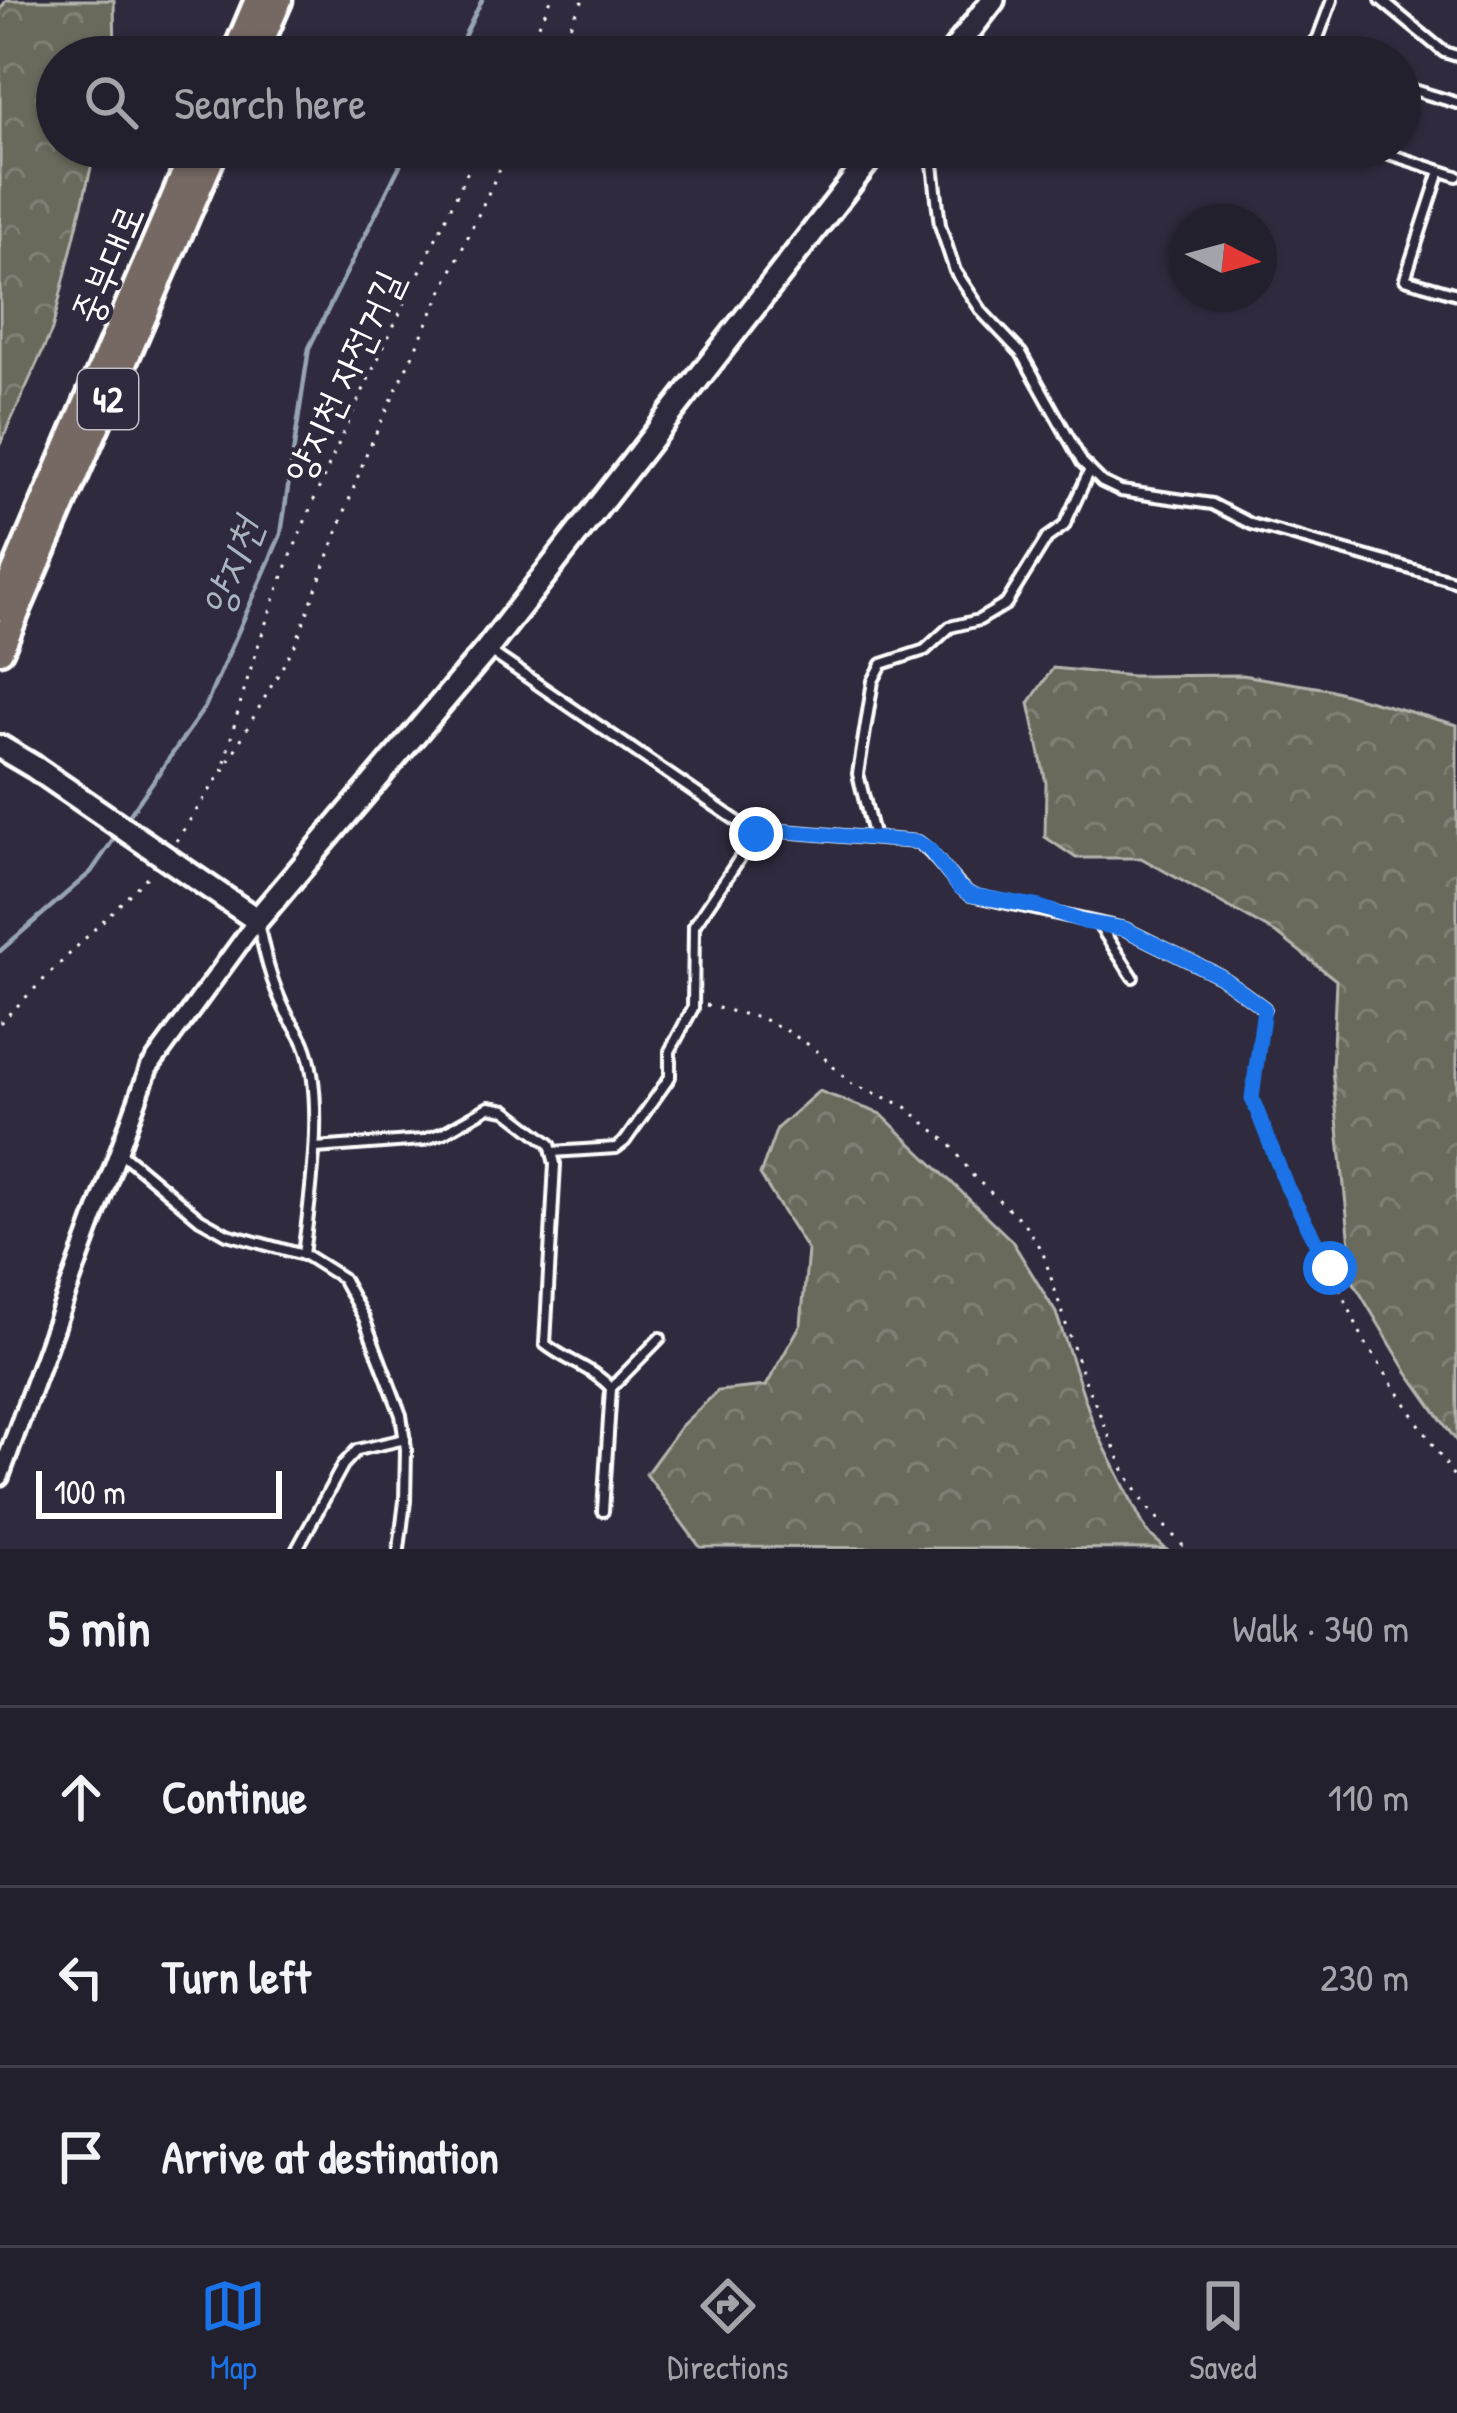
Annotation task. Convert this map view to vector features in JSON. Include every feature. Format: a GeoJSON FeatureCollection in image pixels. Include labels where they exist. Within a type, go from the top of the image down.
{"type":"FeatureCollection","features":[{"type":"Feature","properties":{"kind":"main road"},"geometry":{"type":"LineString","coordinates":[[243,36],[258,0]]}},
{"type":"Feature","properties":{"kind":"main road"},"geometry":{"type":"LineString","coordinates":[[263,36],[279,0]]}},
{"type":"Feature","properties":{"kind":"main road","name":"중부대로"},"geometry":{"type":"LineString","coordinates":[[0,607],[187,168]]}},
{"type":"Feature","properties":{"kind":"main road","name":"중부대로"},"geometry":{"type":"LineString","coordinates":[[0,650],[207,168]]}},
{"type":"Feature","properties":{"kind":"street"},"geometry":{"type":"LineString","coordinates":[[965,36],[993,0]]}},
{"type":"Feature","properties":{"kind":"street"},"geometry":{"type":"LineString","coordinates":[[0,1477],[149,1069],[257,920],[487,649],[863,168]]}},
{"type":"Feature","properties":{"kind":"street"},"geometry":{"type":"LineString","coordinates":[[0,747],[257,920]]}},
{"type":"Feature","properties":{"kind":"lane"},"geometry":{"type":"LineString","coordinates":[[1319,36],[1332,0]]}},
{"type":"Feature","properties":{"kind":"lane"},"geometry":{"type":"LineString","coordinates":[[1381,0],[1444,52],[1457,56]]}},
{"type":"Feature","properties":{"kind":"lane"},"geometry":{"type":"LineString","coordinates":[[1421,92],[1457,103]]}},
{"type":"Feature","properties":{"kind":"lane"},"geometry":{"type":"LineString","coordinates":[[1421,164],[1457,176]]}},
{"type":"Feature","properties":{"kind":"lane"},"geometry":{"type":"LineString","coordinates":[[933,168],[940,225],[955,271],[983,313],[1021,353],[1090,470],[1102,482],[1121,491],[1212,504],[1251,524],[1457,582]]}},
{"type":"Feature","properties":{"kind":"lane"},"geometry":{"type":"LineString","coordinates":[[1441,170],[1405,279],[1457,294]]}},
{"type":"Feature","properties":{"kind":"lane"},"geometry":{"type":"LineString","coordinates":[[874,838],[857,774],[873,681],[882,664],[925,650],[950,627],[980,620],[1006,604],[1047,538],[1064,526],[1090,470]]}},
{"type":"Feature","properties":{"kind":"lane"},"geometry":{"type":"LineString","coordinates":[[487,649],[756,834]]}},
{"type":"Feature","properties":{"kind":"lane"},"geometry":{"type":"LineString","coordinates":[[552,1152],[616,1148],[670,1077],[670,1051],[693,1002],[694,926],[756,834],[770,830],[918,842],[971,895],[1125,929],[1220,976],[1264,1008]]}},
{"type":"Feature","properties":{"kind":"lane"},"geometry":{"type":"LineString","coordinates":[[257,920],[266,965],[305,1045],[316,1148],[303,1255]]}},
{"type":"Feature","properties":{"kind":"lane"},"geometry":{"type":"LineString","coordinates":[[1098,923],[1133,977]]}},
{"type":"Feature","properties":{"kind":"lane"},"geometry":{"type":"LineString","coordinates":[[316,1148],[423,1140],[489,1107],[506,1110],[550,1144],[555,1164],[545,1344],[600,1376],[611,1388]]}},
{"type":"Feature","properties":{"kind":"lane"},"geometry":{"type":"LineString","coordinates":[[118,1151],[200,1219],[227,1234],[303,1255],[342,1278],[364,1318],[401,1415],[405,1501],[399,1549]]}},
{"type":"Feature","properties":{"kind":"lane"},"geometry":{"type":"LineString","coordinates":[[603,1511],[611,1388],[660,1338]]}},
{"type":"Feature","properties":{"kind":"lane"},"geometry":{"type":"LineString","coordinates":[[297,1549],[343,1465],[357,1450],[405,1439]]}},
{"type":"Feature","properties":{"kind":"path"},"geometry":{"type":"LineString","coordinates":[[533,36],[551,0]]}},
{"type":"Feature","properties":{"kind":"path"},"geometry":{"type":"LineString","coordinates":[[565,36],[583,0]]}},
{"type":"Feature","properties":{"kind":"path","name":"양지천 자전거길"},"geometry":{"type":"LineString","coordinates":[[224,769],[236,713],[280,581],[469,168]]}},
{"type":"Feature","properties":{"kind":"path"},"geometry":{"type":"LineString","coordinates":[[0,1023],[160,855],[224,769],[296,643],[367,452],[500,168]]}},
{"type":"Feature","properties":{"kind":"path"},"geometry":{"type":"LineString","coordinates":[[693,1002],[763,1019],[784,1029],[850,1083],[905,1106],[950,1144],[974,1177],[1024,1222],[1043,1252],[1081,1372],[1125,1472],[1147,1507],[1186,1549]]}},
{"type":"Feature","properties":{"kind":"path"},"geometry":{"type":"LineString","coordinates":[[1264,1008],[1252,1098],[1287,1187],[1315,1234],[1364,1341],[1457,1481]]}},
{"type":"Feature","properties":{"kind":"green space"},"geometry":{"type":"Polygon","coordinates":[[[6,0],[114,0],[115,36],[36,36],[36,168],[91,168],[52,330],[0,445],[0,11],[6,0]]]}},
{"type":"Feature","properties":{"kind":"green space"},"geometry":{"type":"Polygon","coordinates":[[[1053,668],[1132,676],[1242,675],[1328,689],[1457,725],[1457,1442],[1406,1370],[1354,1283],[1332,1070],[1336,980],[1279,935],[1141,858],[1076,858],[1045,837],[1046,783],[1029,703],[1053,668]]]}},
{"type":"Feature","properties":{"kind":"green space"},"geometry":{"type":"Polygon","coordinates":[[[819,1091],[881,1114],[1012,1241],[1056,1313],[1094,1426],[1147,1532],[1166,1549],[700,1547],[646,1474],[681,1426],[718,1391],[766,1386],[801,1324],[808,1251],[760,1175],[777,1128],[819,1091]]]}},
{"type":"Feature","properties":{"kind":"waterway","name":"양지천"},"geometry":{"type":"LineString","coordinates":[[464,36],[482,0]]}},
{"type":"Feature","properties":{"kind":"waterway","name":"양지천"},"geometry":{"type":"LineString","coordinates":[[124,823],[205,707],[281,534],[309,348],[399,168]]}},
{"type":"Feature","properties":{"kind":"waterway","name":"양지천"},"geometry":{"type":"LineString","coordinates":[[0,951],[91,872],[118,833]]}},
{"type":"Feature","properties":{"kind":"route"},"geometry":{"type":"LineString","coordinates":[[756,834],[770,830],[918,842],[971,895],[1125,929],[1220,976],[1264,1008],[1252,1098],[1287,1187],[1330,1268]]}}]}
